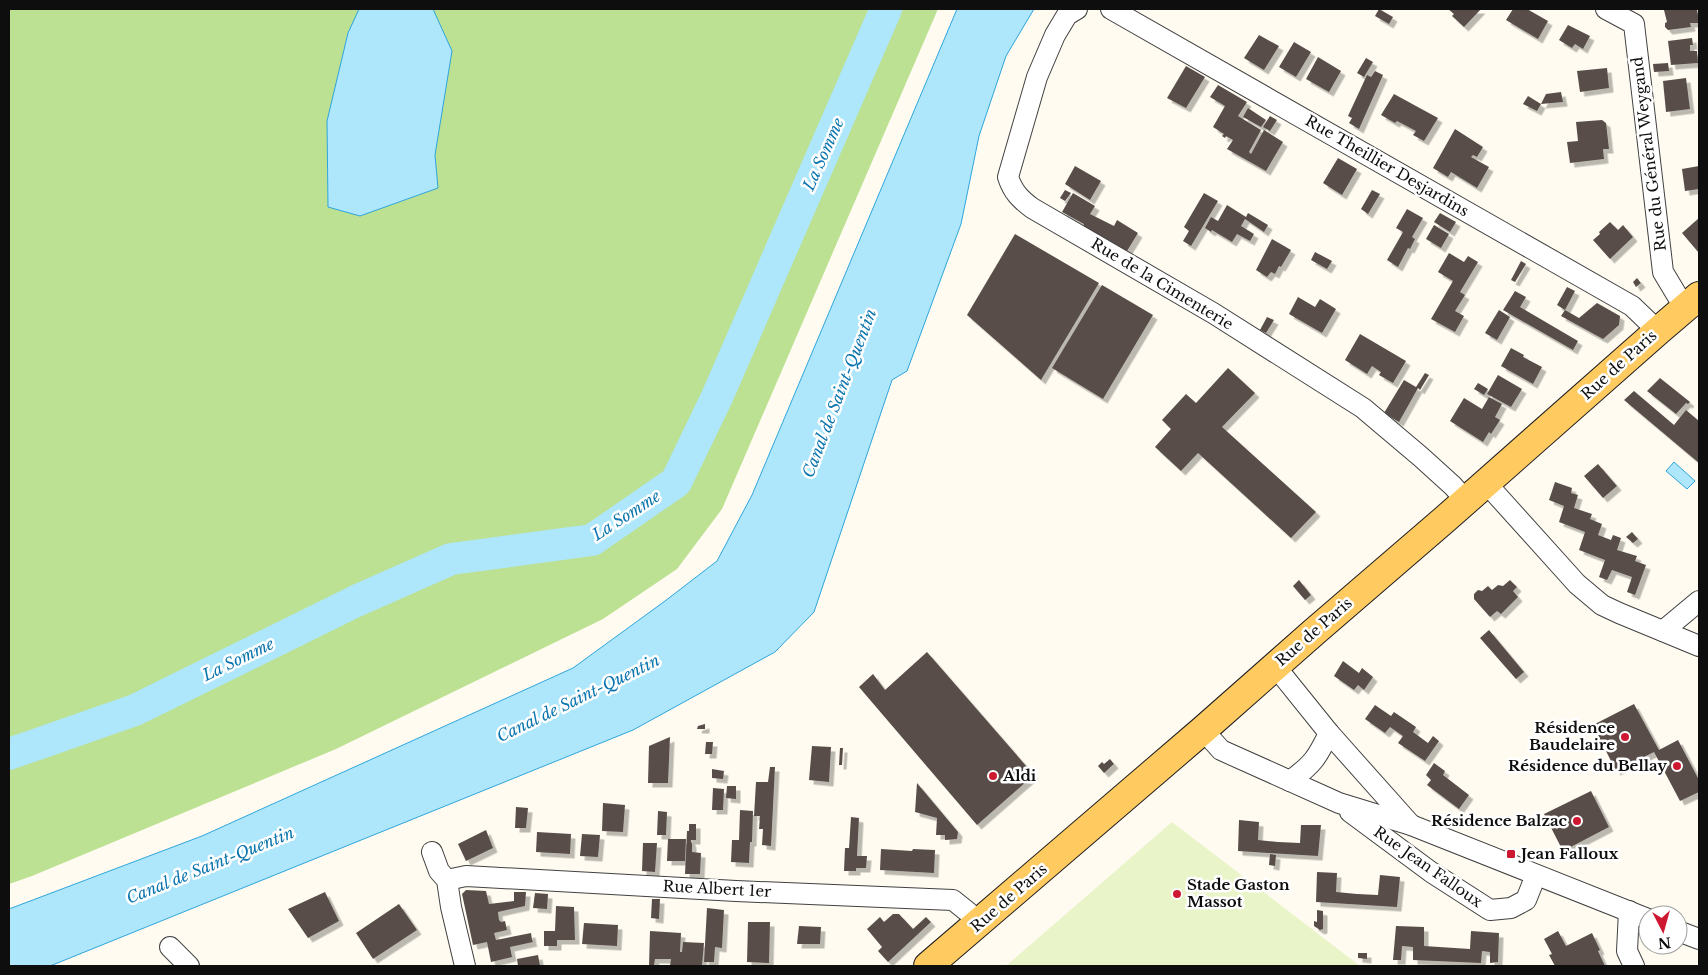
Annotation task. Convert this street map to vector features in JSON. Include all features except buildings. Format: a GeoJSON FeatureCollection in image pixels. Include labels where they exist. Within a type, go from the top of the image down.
{"type":"FeatureCollection","features":[{"type":"Feature","properties":{"kind":"main road","name":"Rue de Paris"},"geometry":{"type":"LineString","coordinates":[[928,966],[1203,730],[1693,302]]}},
{"type":"Feature","properties":{"kind":"street","name":"Rue de la Cimenterie"},"geometry":{"type":"LineString","coordinates":[[1077,9],[1068,15],[1055,35],[1037,77],[1008,177],[1012,189],[1019,198],[1032,208],[1213,313],[1363,408],[1428,463],[1466,500]]}},
{"type":"Feature","properties":{"kind":"street","name":"Rue Theillier Desjardins"},"geometry":{"type":"LineString","coordinates":[[1111,9],[1632,306],[1658,331]]}},
{"type":"Feature","properties":{"kind":"street","name":"Rue du Général Weygand"},"geometry":{"type":"LineString","coordinates":[[1606,9],[1634,24],[1663,272],[1678,297],[1693,302]]}},
{"type":"Feature","properties":{"kind":"street"},"geometry":{"type":"LineString","coordinates":[[1486,483],[1577,584],[1602,605],[1699,646]]}},
{"type":"Feature","properties":{"kind":"street"},"geometry":{"type":"LineString","coordinates":[[1663,631],[1699,601]]}},
{"type":"Feature","properties":{"kind":"street","name":"Rue Jean Falloux"},"geometry":{"type":"LineString","coordinates":[[1275,666],[1329,733],[1411,825]]}},
{"type":"Feature","properties":{"kind":"street","name":"Rue Jean Falloux"},"geometry":{"type":"LineString","coordinates":[[1203,730],[1221,750],[1339,803],[1411,825],[1638,915]]}},
{"type":"Feature","properties":{"kind":"street"},"geometry":{"type":"LineString","coordinates":[[1290,781],[1305,770],[1316,758],[1329,733]]}},
{"type":"Feature","properties":{"kind":"street","name":"Rue Jean Falloux"},"geometry":{"type":"LineString","coordinates":[[1339,803],[1431,872],[1490,910],[1511,908],[1526,900],[1536,875]]}},
{"type":"Feature","properties":{"kind":"street"},"geometry":{"type":"LineString","coordinates":[[432,852],[439,871],[447,880],[450,907],[465,966]]}},
{"type":"Feature","properties":{"kind":"street","name":"Rue Albert 1er"},"geometry":{"type":"LineString","coordinates":[[447,880],[466,876],[736,891],[953,900],[968,912],[978,925]]}},
{"type":"Feature","properties":{"kind":"street"},"geometry":{"type":"LineString","coordinates":[[1629,911],[1628,951],[1634,966]]}},
{"type":"Feature","properties":{"kind":"street"},"geometry":{"type":"LineString","coordinates":[[170,947],[189,966]]}},
{"type":"Feature","properties":{"kind":"green space"},"geometry":{"type":"Polygon","coordinates":[[[9,9],[938,9],[722,509],[677,569],[603,619],[336,749],[9,884],[9,9]]]}},
{"type":"Feature","properties":{"kind":"green space","name":"Stade Gaston Massot"},"geometry":{"type":"Polygon","coordinates":[[[1172,822],[1360,966],[1006,966],[1172,822]]]}},
{"type":"Feature","properties":{"kind":"water"},"geometry":{"type":"Polygon","coordinates":[[[359,9],[433,9],[452,51],[435,155],[438,188],[360,216],[328,207],[327,121],[348,33],[359,9]]]}},
{"type":"Feature","properties":{"kind":"water","name":"Canal de Saint-Quentin"},"geometry":{"type":"Polygon","coordinates":[[[957,9],[1034,9],[1006,56],[979,136],[961,224],[907,371],[892,380],[814,612],[775,652],[633,730],[50,966],[9,966],[9,909],[202,836],[573,668],[717,561],[752,495],[957,9]]]}},
{"type":"Feature","properties":{"kind":"water"},"geometry":{"type":"Polygon","coordinates":[[[1674,462],[1695,481],[1687,489],[1666,471],[1674,462]]]}},
{"type":"Feature","properties":{"kind":"waterway","name":"La Somme"},"geometry":{"type":"LineString","coordinates":[[9,754],[135,710],[356,601],[451,559],[592,540],[676,482],[717,397],[886,9]]}},
{"type":"Feature","properties":{"kind":"place","name":"Résidence Baudelaire"},"geometry":{"type":"Point","coordinates":[1625,737]}},
{"type":"Feature","properties":{"kind":"place","name":"Résidence du Bellay"},"geometry":{"type":"Point","coordinates":[1677,766]}},
{"type":"Feature","properties":{"kind":"place","name":"Aldi"},"geometry":{"type":"Point","coordinates":[993,776]}},
{"type":"Feature","properties":{"kind":"place","name":"Résidence Balzac"},"geometry":{"type":"Point","coordinates":[1577,821]}},
{"type":"Feature","properties":{"kind":"place","name":"Jean Falloux"},"geometry":{"type":"Point","coordinates":[1511,854]}},
{"type":"Feature","properties":{"kind":"place","name":"Stade Gaston Massot"},"geometry":{"type":"Point","coordinates":[1177,894]}}]}
